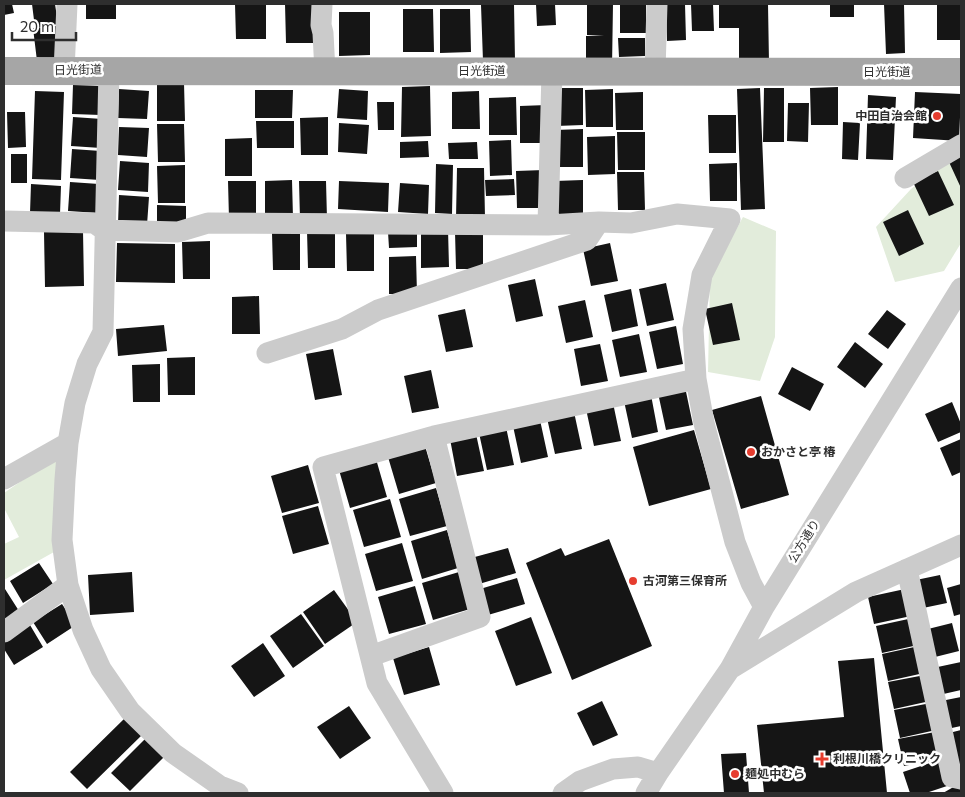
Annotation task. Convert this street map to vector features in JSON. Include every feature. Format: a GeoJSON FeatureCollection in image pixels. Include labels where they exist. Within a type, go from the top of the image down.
{"type":"FeatureCollection","features":[{"type":"Feature","properties":{"kind":"main road","name":"日光街道"},"geometry":{"type":"LineString","coordinates":[[4,71],[961,72]]}},
{"type":"Feature","properties":{"kind":"street"},"geometry":{"type":"LineString","coordinates":[[64,71],[67,4]]}},
{"type":"Feature","properties":{"kind":"street"},"geometry":{"type":"LineString","coordinates":[[322,4],[321,25],[324,33],[325,72]]}},
{"type":"Feature","properties":{"kind":"street"},"geometry":{"type":"LineString","coordinates":[[655,71],[657,4]]}},
{"type":"Feature","properties":{"kind":"street"},"geometry":{"type":"LineString","coordinates":[[109,70],[102,332],[87,364],[75,403],[68,443],[62,540],[68,585],[83,630],[100,669],[130,711],[173,753],[220,786],[238,793]]}},
{"type":"Feature","properties":{"kind":"street"},"geometry":{"type":"LineString","coordinates":[[548,225],[552,71]]}},
{"type":"Feature","properties":{"kind":"street"},"geometry":{"type":"LineString","coordinates":[[905,178],[961,145]]}},
{"type":"Feature","properties":{"kind":"street"},"geometry":{"type":"LineString","coordinates":[[4,221],[94,224],[104,230],[178,232],[208,223],[548,225],[600,222],[631,223],[677,214],[730,219],[702,276],[693,328],[696,378],[704,423],[735,542],[751,583],[764,607]]}},
{"type":"Feature","properties":{"kind":"street"},"geometry":{"type":"LineString","coordinates":[[267,354],[342,328],[378,310],[587,240],[600,222]]}},
{"type":"Feature","properties":{"kind":"street","name":"公方通り"},"geometry":{"type":"LineString","coordinates":[[646,793],[730,669],[764,607],[961,288]]}},
{"type":"Feature","properties":{"kind":"street"},"geometry":{"type":"LineString","coordinates":[[443,793],[377,683],[323,467],[434,436],[696,378]]}},
{"type":"Feature","properties":{"kind":"street"},"geometry":{"type":"LineString","coordinates":[[371,656],[480,617],[434,436]]}},
{"type":"Feature","properties":{"kind":"street"},"geometry":{"type":"LineString","coordinates":[[4,480],[68,443]]}},
{"type":"Feature","properties":{"kind":"street"},"geometry":{"type":"LineString","coordinates":[[730,669],[856,592],[961,545]]}},
{"type":"Feature","properties":{"kind":"street"},"geometry":{"type":"LineString","coordinates":[[907,569],[952,777],[961,779]]}},
{"type":"Feature","properties":{"kind":"street"},"geometry":{"type":"LineString","coordinates":[[4,632],[68,585]]}},
{"type":"Feature","properties":{"kind":"street"},"geometry":{"type":"LineString","coordinates":[[563,793],[580,781],[613,770],[638,767],[658,773]]}},
{"type":"Feature","properties":{"kind":"green space"},"geometry":{"type":"Polygon","coordinates":[[[961,151],[961,243],[944,271],[895,282],[876,227],[911,189],[961,151]]]}},
{"type":"Feature","properties":{"kind":"green space"},"geometry":{"type":"Polygon","coordinates":[[[743,217],[776,231],[775,337],[760,381],[708,372],[710,277],[743,217]]]}},
{"type":"Feature","properties":{"kind":"green space"},"geometry":{"type":"Polygon","coordinates":[[[59,455],[54,552],[4,580],[4,544],[19,537],[4,508],[4,493],[59,455]]]}},
{"type":"Feature","properties":{"kind":"building"},"geometry":{"type":"Polygon","coordinates":[[[4,4],[12,4],[14,13],[4,15],[4,4]]]}},
{"type":"Feature","properties":{"kind":"building"},"geometry":{"type":"Polygon","coordinates":[[[32,4],[55,4],[58,24],[35,28],[32,4]]]}},
{"type":"Feature","properties":{"kind":"building"},"geometry":{"type":"Polygon","coordinates":[[[86,4],[116,4],[116,19],[86,19],[86,4]]]}},
{"type":"Feature","properties":{"kind":"building"},"geometry":{"type":"Polygon","coordinates":[[[235,4],[266,4],[266,39],[236,39],[235,4]]]}},
{"type":"Feature","properties":{"kind":"building"},"geometry":{"type":"Polygon","coordinates":[[[285,4],[316,4],[316,43],[286,43],[285,4]]]}},
{"type":"Feature","properties":{"kind":"building"},"geometry":{"type":"Polygon","coordinates":[[[514,4],[515,61],[483,61],[481,5],[514,4]]]}},
{"type":"Feature","properties":{"kind":"building"},"geometry":{"type":"Polygon","coordinates":[[[536,4],[555,4],[556,25],[537,26],[536,4]]]}},
{"type":"Feature","properties":{"kind":"building"},"geometry":{"type":"Polygon","coordinates":[[[587,4],[613,4],[612,67],[586,67],[586,36],[604,36],[587,35],[587,4]]]}},
{"type":"Feature","properties":{"kind":"building"},"geometry":{"type":"Polygon","coordinates":[[[620,4],[646,4],[646,33],[620,33],[620,4]]]}},
{"type":"Feature","properties":{"kind":"building"},"geometry":{"type":"Polygon","coordinates":[[[666,4],[685,4],[686,40],[667,41],[666,4]]]}},
{"type":"Feature","properties":{"kind":"building"},"geometry":{"type":"Polygon","coordinates":[[[691,4],[713,4],[714,31],[692,31],[691,4]]]}},
{"type":"Feature","properties":{"kind":"building"},"geometry":{"type":"Polygon","coordinates":[[[719,4],[768,4],[769,63],[739,63],[739,28],[719,28],[719,4]]]}},
{"type":"Feature","properties":{"kind":"building"},"geometry":{"type":"Polygon","coordinates":[[[830,4],[854,4],[854,17],[830,17],[830,4]]]}},
{"type":"Feature","properties":{"kind":"building"},"geometry":{"type":"Polygon","coordinates":[[[884,4],[904,4],[905,53],[886,54],[884,4]]]}},
{"type":"Feature","properties":{"kind":"building"},"geometry":{"type":"Polygon","coordinates":[[[937,4],[960,4],[960,40],[937,40],[937,4]]]}},
{"type":"Feature","properties":{"kind":"building"},"geometry":{"type":"Polygon","coordinates":[[[403,9],[433,9],[434,52],[403,52],[403,9]]]}},
{"type":"Feature","properties":{"kind":"building"},"geometry":{"type":"Polygon","coordinates":[[[440,9],[470,9],[471,52],[440,53],[440,9]]]}},
{"type":"Feature","properties":{"kind":"building"},"geometry":{"type":"Polygon","coordinates":[[[339,12],[370,12],[370,55],[339,56],[339,12]]]}},
{"type":"Feature","properties":{"kind":"building"},"geometry":{"type":"Polygon","coordinates":[[[57,26],[61,58],[37,61],[33,28],[57,26]]]}},
{"type":"Feature","properties":{"kind":"building"},"geometry":{"type":"Polygon","coordinates":[[[618,38],[645,38],[645,56],[619,57],[618,38]]]}},
{"type":"Feature","properties":{"kind":"building"},"geometry":{"type":"Polygon","coordinates":[[[184,83],[185,121],[157,121],[157,84],[184,83]]]}},
{"type":"Feature","properties":{"kind":"building"},"geometry":{"type":"Polygon","coordinates":[[[73,85],[103,86],[101,115],[72,114],[73,85]]]}},
{"type":"Feature","properties":{"kind":"building"},"geometry":{"type":"Polygon","coordinates":[[[430,86],[431,136],[401,137],[402,87],[430,86]]]}},
{"type":"Feature","properties":{"kind":"building"},"geometry":{"type":"Polygon","coordinates":[[[838,87],[838,125],[811,125],[810,88],[838,87]]]}},
{"type":"Feature","properties":{"kind":"building"},"geometry":{"type":"Polygon","coordinates":[[[556,88],[583,88],[583,125],[556,126],[556,88]]]}},
{"type":"Feature","properties":{"kind":"building"},"geometry":{"type":"Polygon","coordinates":[[[760,88],[765,209],[741,210],[737,89],[760,88]]]}},
{"type":"Feature","properties":{"kind":"building"},"geometry":{"type":"Polygon","coordinates":[[[764,88],[784,88],[784,142],[763,142],[764,88]]]}},
{"type":"Feature","properties":{"kind":"building"},"geometry":{"type":"Polygon","coordinates":[[[119,89],[149,91],[147,119],[118,118],[119,89]]]}},
{"type":"Feature","properties":{"kind":"building"},"geometry":{"type":"Polygon","coordinates":[[[339,89],[368,91],[367,120],[337,118],[339,89]]]}},
{"type":"Feature","properties":{"kind":"building"},"geometry":{"type":"Polygon","coordinates":[[[613,89],[613,127],[586,127],[585,90],[613,89]]]}},
{"type":"Feature","properties":{"kind":"building"},"geometry":{"type":"Polygon","coordinates":[[[255,90],[293,90],[292,118],[255,118],[255,90]]]}},
{"type":"Feature","properties":{"kind":"building"},"geometry":{"type":"Polygon","coordinates":[[[35,91],[64,92],[61,180],[32,179],[35,91]]]}},
{"type":"Feature","properties":{"kind":"building"},"geometry":{"type":"Polygon","coordinates":[[[479,91],[480,129],[452,129],[452,92],[479,91]]]}},
{"type":"Feature","properties":{"kind":"building"},"geometry":{"type":"Polygon","coordinates":[[[643,92],[643,130],[616,130],[615,93],[643,92]]]}},
{"type":"Feature","properties":{"kind":"building","name":"中田自治会館"},"geometry":{"type":"Polygon","coordinates":[[[915,92],[961,94],[959,141],[913,138],[915,92]]]}},
{"type":"Feature","properties":{"kind":"building"},"geometry":{"type":"Polygon","coordinates":[[[868,95],[896,97],[893,160],[866,159],[868,95]]]}},
{"type":"Feature","properties":{"kind":"building"},"geometry":{"type":"Polygon","coordinates":[[[516,97],[517,135],[489,135],[489,98],[516,97]]]}},
{"type":"Feature","properties":{"kind":"building"},"geometry":{"type":"Polygon","coordinates":[[[377,102],[394,102],[394,130],[378,130],[377,102]]]}},
{"type":"Feature","properties":{"kind":"building"},"geometry":{"type":"Polygon","coordinates":[[[788,103],[809,103],[808,142],[787,141],[788,103]]]}},
{"type":"Feature","properties":{"kind":"building"},"geometry":{"type":"Polygon","coordinates":[[[547,105],[548,143],[520,143],[520,106],[547,105]]]}},
{"type":"Feature","properties":{"kind":"building"},"geometry":{"type":"Polygon","coordinates":[[[7,112],[25,112],[26,147],[8,148],[7,112]]]}},
{"type":"Feature","properties":{"kind":"building"},"geometry":{"type":"Polygon","coordinates":[[[708,115],[736,115],[736,153],[709,153],[708,115]]]}},
{"type":"Feature","properties":{"kind":"building"},"geometry":{"type":"Polygon","coordinates":[[[73,117],[102,119],[101,148],[71,146],[73,117]]]}},
{"type":"Feature","properties":{"kind":"building"},"geometry":{"type":"Polygon","coordinates":[[[328,117],[328,155],[301,155],[300,118],[328,117]]]}},
{"type":"Feature","properties":{"kind":"building"},"geometry":{"type":"Polygon","coordinates":[[[256,121],[294,121],[294,148],[257,148],[256,121]]]}},
{"type":"Feature","properties":{"kind":"building"},"geometry":{"type":"Polygon","coordinates":[[[843,122],[860,123],[858,160],[842,159],[843,122]]]}},
{"type":"Feature","properties":{"kind":"building"},"geometry":{"type":"Polygon","coordinates":[[[339,123],[369,125],[367,154],[338,152],[339,123]]]}},
{"type":"Feature","properties":{"kind":"building"},"geometry":{"type":"Polygon","coordinates":[[[157,124],[184,124],[185,162],[158,162],[157,124]]]}},
{"type":"Feature","properties":{"kind":"building"},"geometry":{"type":"Polygon","coordinates":[[[119,127],[149,128],[147,157],[118,155],[119,127]]]}},
{"type":"Feature","properties":{"kind":"building"},"geometry":{"type":"Polygon","coordinates":[[[583,129],[583,167],[556,167],[555,130],[583,129]]]}},
{"type":"Feature","properties":{"kind":"building"},"geometry":{"type":"Polygon","coordinates":[[[617,132],[645,132],[645,170],[618,170],[617,132]]]}},
{"type":"Feature","properties":{"kind":"building"},"geometry":{"type":"Polygon","coordinates":[[[615,136],[615,174],[588,175],[587,137],[615,136]]]}},
{"type":"Feature","properties":{"kind":"building"},"geometry":{"type":"Polygon","coordinates":[[[252,138],[252,176],[225,176],[225,139],[252,138]]]}},
{"type":"Feature","properties":{"kind":"building"},"geometry":{"type":"Polygon","coordinates":[[[511,140],[512,175],[490,176],[489,141],[511,140]]]}},
{"type":"Feature","properties":{"kind":"building"},"geometry":{"type":"Polygon","coordinates":[[[428,141],[429,157],[400,158],[400,142],[428,141]]]}},
{"type":"Feature","properties":{"kind":"building"},"geometry":{"type":"Polygon","coordinates":[[[477,142],[478,159],[449,159],[448,143],[477,142]]]}},
{"type":"Feature","properties":{"kind":"building"},"geometry":{"type":"Polygon","coordinates":[[[72,149],[101,151],[100,180],[70,178],[72,149]]]}},
{"type":"Feature","properties":{"kind":"building"},"geometry":{"type":"Polygon","coordinates":[[[11,154],[27,154],[27,183],[11,183],[11,154]]]}},
{"type":"Feature","properties":{"kind":"building"},"geometry":{"type":"Polygon","coordinates":[[[961,156],[961,188],[949,162],[961,156]]]}},
{"type":"Feature","properties":{"kind":"building"},"geometry":{"type":"Polygon","coordinates":[[[120,161],[149,163],[148,192],[118,190],[120,161]]]}},
{"type":"Feature","properties":{"kind":"building"},"geometry":{"type":"Polygon","coordinates":[[[737,163],[737,201],[710,201],[709,164],[737,163]]]}},
{"type":"Feature","properties":{"kind":"building"},"geometry":{"type":"Polygon","coordinates":[[[436,164],[453,165],[452,214],[435,213],[436,164]]]}},
{"type":"Feature","properties":{"kind":"building"},"geometry":{"type":"Polygon","coordinates":[[[185,165],[185,203],[158,203],[157,166],[185,165]]]}},
{"type":"Feature","properties":{"kind":"building"},"geometry":{"type":"Polygon","coordinates":[[[457,168],[484,168],[485,218],[456,218],[457,168]]]}},
{"type":"Feature","properties":{"kind":"building"},"geometry":{"type":"Polygon","coordinates":[[[544,170],[544,208],[517,208],[516,171],[544,170]]]}},
{"type":"Feature","properties":{"kind":"building"},"geometry":{"type":"Polygon","coordinates":[[[938,171],[954,205],[929,216],[913,182],[938,171]]]}},
{"type":"Feature","properties":{"kind":"building"},"geometry":{"type":"Polygon","coordinates":[[[617,172],[644,172],[645,210],[618,210],[617,172]]]}},
{"type":"Feature","properties":{"kind":"building"},"geometry":{"type":"Polygon","coordinates":[[[514,179],[515,195],[486,196],[485,180],[514,179]]]}},
{"type":"Feature","properties":{"kind":"building"},"geometry":{"type":"Polygon","coordinates":[[[292,180],[293,218],[265,218],[265,181],[292,180]]]}},
{"type":"Feature","properties":{"kind":"building"},"geometry":{"type":"Polygon","coordinates":[[[583,180],[583,218],[556,218],[555,181],[583,180]]]}},
{"type":"Feature","properties":{"kind":"building"},"geometry":{"type":"Polygon","coordinates":[[[228,181],[256,181],[256,219],[229,219],[228,181]]]}},
{"type":"Feature","properties":{"kind":"building"},"geometry":{"type":"Polygon","coordinates":[[[299,181],[326,181],[327,219],[300,219],[299,181]]]}},
{"type":"Feature","properties":{"kind":"building"},"geometry":{"type":"Polygon","coordinates":[[[339,181],[389,183],[388,212],[338,209],[339,181]]]}},
{"type":"Feature","properties":{"kind":"building"},"geometry":{"type":"Polygon","coordinates":[[[70,182],[99,184],[98,213],[68,211],[70,182]]]}},
{"type":"Feature","properties":{"kind":"building"},"geometry":{"type":"Polygon","coordinates":[[[400,183],[429,185],[428,214],[398,212],[400,183]]]}},
{"type":"Feature","properties":{"kind":"building"},"geometry":{"type":"Polygon","coordinates":[[[31,184],[61,186],[60,214],[30,213],[31,184]]]}},
{"type":"Feature","properties":{"kind":"building"},"geometry":{"type":"Polygon","coordinates":[[[119,195],[149,197],[147,225],[118,224],[119,195]]]}},
{"type":"Feature","properties":{"kind":"building"},"geometry":{"type":"Polygon","coordinates":[[[157,205],[186,206],[186,222],[157,222],[157,205]]]}},
{"type":"Feature","properties":{"kind":"building"},"geometry":{"type":"Polygon","coordinates":[[[908,210],[924,244],[899,256],[883,222],[908,210]]]}},
{"type":"Feature","properties":{"kind":"building"},"geometry":{"type":"Polygon","coordinates":[[[448,229],[449,267],[421,268],[421,230],[448,229]]]}},
{"type":"Feature","properties":{"kind":"building"},"geometry":{"type":"Polygon","coordinates":[[[335,230],[335,268],[308,268],[307,231],[335,230]]]}},
{"type":"Feature","properties":{"kind":"building"},"geometry":{"type":"Polygon","coordinates":[[[83,231],[84,286],[45,287],[44,232],[83,231]]]}},
{"type":"Feature","properties":{"kind":"building"},"geometry":{"type":"Polygon","coordinates":[[[417,231],[417,247],[389,248],[388,232],[417,231]]]}},
{"type":"Feature","properties":{"kind":"building"},"geometry":{"type":"Polygon","coordinates":[[[483,231],[483,269],[456,269],[455,232],[483,231]]]}},
{"type":"Feature","properties":{"kind":"building"},"geometry":{"type":"Polygon","coordinates":[[[300,232],[300,270],[273,270],[272,233],[300,232]]]}},
{"type":"Feature","properties":{"kind":"building"},"geometry":{"type":"Polygon","coordinates":[[[374,233],[374,271],[347,271],[346,234],[374,233]]]}},
{"type":"Feature","properties":{"kind":"building"},"geometry":{"type":"Polygon","coordinates":[[[210,241],[210,279],[183,279],[182,242],[210,241]]]}},
{"type":"Feature","properties":{"kind":"building"},"geometry":{"type":"Polygon","coordinates":[[[117,243],[175,244],[175,283],[116,282],[117,243]]]}},
{"type":"Feature","properties":{"kind":"building"},"geometry":{"type":"Polygon","coordinates":[[[610,243],[618,281],[591,286],[583,249],[610,243]]]}},
{"type":"Feature","properties":{"kind":"building"},"geometry":{"type":"Polygon","coordinates":[[[416,256],[417,294],[389,294],[389,257],[416,256]]]}},
{"type":"Feature","properties":{"kind":"building"},"geometry":{"type":"Polygon","coordinates":[[[535,279],[543,316],[516,322],[508,285],[535,279]]]}},
{"type":"Feature","properties":{"kind":"building"},"geometry":{"type":"Polygon","coordinates":[[[666,283],[674,320],[647,326],[639,289],[666,283]]]}},
{"type":"Feature","properties":{"kind":"building"},"geometry":{"type":"Polygon","coordinates":[[[631,289],[638,326],[612,332],[604,295],[631,289]]]}},
{"type":"Feature","properties":{"kind":"building"},"geometry":{"type":"Polygon","coordinates":[[[259,296],[260,334],[232,334],[232,297],[259,296]]]}},
{"type":"Feature","properties":{"kind":"building"},"geometry":{"type":"Polygon","coordinates":[[[585,300],[593,337],[566,343],[558,306],[585,300]]]}},
{"type":"Feature","properties":{"kind":"building"},"geometry":{"type":"Polygon","coordinates":[[[732,303],[740,340],[713,345],[705,309],[732,303]]]}},
{"type":"Feature","properties":{"kind":"building"},"geometry":{"type":"Polygon","coordinates":[[[465,309],[473,347],[446,352],[438,315],[465,309]]]}},
{"type":"Feature","properties":{"kind":"building"},"geometry":{"type":"Polygon","coordinates":[[[887,310],[906,324],[888,349],[868,334],[887,310]]]}},
{"type":"Feature","properties":{"kind":"building"},"geometry":{"type":"Polygon","coordinates":[[[164,325],[167,351],[118,356],[116,329],[164,325]]]}},
{"type":"Feature","properties":{"kind":"building"},"geometry":{"type":"Polygon","coordinates":[[[676,326],[683,364],[657,369],[649,332],[676,326]]]}},
{"type":"Feature","properties":{"kind":"building"},"geometry":{"type":"Polygon","coordinates":[[[639,334],[647,372],[620,377],[612,340],[639,334]]]}},
{"type":"Feature","properties":{"kind":"building"},"geometry":{"type":"Polygon","coordinates":[[[855,342],[883,364],[865,388],[837,367],[855,342]]]}},
{"type":"Feature","properties":{"kind":"building"},"geometry":{"type":"Polygon","coordinates":[[[600,344],[608,381],[581,386],[574,349],[600,344]]]}},
{"type":"Feature","properties":{"kind":"building"},"geometry":{"type":"Polygon","coordinates":[[[333,349],[342,395],[315,400],[306,354],[333,349]]]}},
{"type":"Feature","properties":{"kind":"building"},"geometry":{"type":"Polygon","coordinates":[[[195,357],[195,395],[168,395],[167,358],[195,357]]]}},
{"type":"Feature","properties":{"kind":"building"},"geometry":{"type":"Polygon","coordinates":[[[160,364],[160,402],[133,402],[132,365],[160,364]]]}},
{"type":"Feature","properties":{"kind":"building"},"geometry":{"type":"Polygon","coordinates":[[[792,367],[824,384],[810,411],[778,394],[792,367]]]}},
{"type":"Feature","properties":{"kind":"building"},"geometry":{"type":"Polygon","coordinates":[[[431,370],[439,408],[412,413],[404,376],[431,370]]]}},
{"type":"Feature","properties":{"kind":"building"},"geometry":{"type":"Polygon","coordinates":[[[685,387],[693,425],[666,430],[658,393],[685,387]]]}},
{"type":"Feature","properties":{"kind":"building"},"geometry":{"type":"Polygon","coordinates":[[[651,395],[658,432],[632,438],[624,401],[651,395]]]}},
{"type":"Feature","properties":{"kind":"building","name":"おかさと亭 椿"},"geometry":{"type":"Polygon","coordinates":[[[761,396],[789,495],[741,509],[712,410],[761,396]]]}},
{"type":"Feature","properties":{"kind":"building"},"geometry":{"type":"Polygon","coordinates":[[[952,402],[961,424],[961,432],[938,442],[925,414],[952,402]]]}},
{"type":"Feature","properties":{"kind":"building"},"geometry":{"type":"Polygon","coordinates":[[[613,403],[621,441],[594,446],[586,409],[613,403]]]}},
{"type":"Feature","properties":{"kind":"building"},"geometry":{"type":"Polygon","coordinates":[[[574,412],[582,449],[555,454],[547,418],[574,412]]]}},
{"type":"Feature","properties":{"kind":"building"},"geometry":{"type":"Polygon","coordinates":[[[540,420],[548,457],[521,463],[513,426],[540,420]]]}},
{"type":"Feature","properties":{"kind":"building"},"geometry":{"type":"Polygon","coordinates":[[[506,427],[514,465],[487,470],[479,433],[506,427]]]}},
{"type":"Feature","properties":{"kind":"building"},"geometry":{"type":"Polygon","coordinates":[[[694,430],[711,489],[649,506],[633,447],[694,430]]]}},
{"type":"Feature","properties":{"kind":"building"},"geometry":{"type":"Polygon","coordinates":[[[476,434],[484,471],[457,476],[450,439],[476,434]]]}},
{"type":"Feature","properties":{"kind":"building"},"geometry":{"type":"Polygon","coordinates":[[[961,439],[961,472],[952,476],[940,448],[961,439]]]}},
{"type":"Feature","properties":{"kind":"building"},"geometry":{"type":"Polygon","coordinates":[[[425,446],[436,483],[399,494],[388,457],[425,446]]]}},
{"type":"Feature","properties":{"kind":"building"},"geometry":{"type":"Polygon","coordinates":[[[376,459],[387,497],[350,508],[339,470],[376,459]]]}},
{"type":"Feature","properties":{"kind":"building"},"geometry":{"type":"Polygon","coordinates":[[[308,465],[319,503],[282,513],[271,476],[308,465]]]}},
{"type":"Feature","properties":{"kind":"building"},"geometry":{"type":"Polygon","coordinates":[[[436,488],[447,526],[410,536],[399,499],[436,488]]]}},
{"type":"Feature","properties":{"kind":"building"},"geometry":{"type":"Polygon","coordinates":[[[390,499],[401,537],[364,547],[353,510],[390,499]]]}},
{"type":"Feature","properties":{"kind":"building"},"geometry":{"type":"Polygon","coordinates":[[[318,506],[329,544],[293,554],[282,516],[318,506]]]}},
{"type":"Feature","properties":{"kind":"building"},"geometry":{"type":"Polygon","coordinates":[[[447,530],[458,568],[422,579],[411,541],[447,530]]]}},
{"type":"Feature","properties":{"kind":"building"},"geometry":{"type":"Polygon","coordinates":[[[609,539],[652,646],[572,680],[526,563],[561,548],[565,556],[609,539]]]}},
{"type":"Feature","properties":{"kind":"building"},"geometry":{"type":"Polygon","coordinates":[[[402,543],[413,581],[376,591],[365,554],[402,543]]]}},
{"type":"Feature","properties":{"kind":"building"},"geometry":{"type":"Polygon","coordinates":[[[508,548],[516,573],[479,584],[471,558],[508,548]]]}},
{"type":"Feature","properties":{"kind":"building"},"geometry":{"type":"Polygon","coordinates":[[[39,563],[53,584],[23,603],[10,581],[39,563]]]}},
{"type":"Feature","properties":{"kind":"building"},"geometry":{"type":"Polygon","coordinates":[[[132,572],[134,612],[90,615],[88,575],[132,572]]]}},
{"type":"Feature","properties":{"kind":"building"},"geometry":{"type":"Polygon","coordinates":[[[459,572],[470,609],[433,620],[422,583],[459,572]]]}},
{"type":"Feature","properties":{"kind":"building"},"geometry":{"type":"Polygon","coordinates":[[[940,575],[947,603],[923,608],[916,580],[940,575]]]}},
{"type":"Feature","properties":{"kind":"building"},"geometry":{"type":"Polygon","coordinates":[[[517,578],[525,604],[488,615],[480,589],[517,578]]]}},
{"type":"Feature","properties":{"kind":"building"},"geometry":{"type":"Polygon","coordinates":[[[961,584],[961,614],[954,616],[947,588],[961,584]]]}},
{"type":"Feature","properties":{"kind":"building"},"geometry":{"type":"Polygon","coordinates":[[[415,586],[426,624],[389,634],[378,597],[415,586]]]}},
{"type":"Feature","properties":{"kind":"building"},"geometry":{"type":"Polygon","coordinates":[[[905,589],[911,616],[874,624],[868,597],[905,589]]]}},
{"type":"Feature","properties":{"kind":"building"},"geometry":{"type":"Polygon","coordinates":[[[4,590],[19,611],[4,620],[4,590]]]}},
{"type":"Feature","properties":{"kind":"building"},"geometry":{"type":"Polygon","coordinates":[[[334,590],[357,622],[325,644],[303,612],[334,590]]]}},
{"type":"Feature","properties":{"kind":"building"},"geometry":{"type":"Polygon","coordinates":[[[62,604],[76,625],[47,644],[33,622],[62,604]]]}},
{"type":"Feature","properties":{"kind":"building"},"geometry":{"type":"Polygon","coordinates":[[[301,614],[324,646],[293,668],[270,636],[301,614]]]}},
{"type":"Feature","properties":{"kind":"building"},"geometry":{"type":"Polygon","coordinates":[[[531,617],[552,673],[516,686],[495,631],[531,617]]]}},
{"type":"Feature","properties":{"kind":"building"},"geometry":{"type":"Polygon","coordinates":[[[913,618],[918,645],[882,653],[876,626],[913,618]]]}},
{"type":"Feature","properties":{"kind":"building"},"geometry":{"type":"Polygon","coordinates":[[[952,623],[959,651],[935,657],[928,629],[952,623]]]}},
{"type":"Feature","properties":{"kind":"building"},"geometry":{"type":"Polygon","coordinates":[[[30,625],[43,647],[14,665],[4,649],[4,642],[30,625]]]}},
{"type":"Feature","properties":{"kind":"building"},"geometry":{"type":"Polygon","coordinates":[[[263,643],[285,676],[254,697],[231,666],[263,643]]]}},
{"type":"Feature","properties":{"kind":"building"},"geometry":{"type":"Polygon","coordinates":[[[919,646],[924,673],[888,681],[882,654],[919,646]]]}},
{"type":"Feature","properties":{"kind":"building"},"geometry":{"type":"Polygon","coordinates":[[[429,647],[440,685],[404,695],[393,658],[429,647]]]}},
{"type":"Feature","properties":{"kind":"building","name":"利根川橋クリニック"},"geometry":{"type":"Polygon","coordinates":[[[874,658],[887,793],[764,793],[757,725],[844,717],[838,661],[874,658]]]}},
{"type":"Feature","properties":{"kind":"building"},"geometry":{"type":"Polygon","coordinates":[[[961,662],[961,690],[939,695],[933,668],[961,662]]]}},
{"type":"Feature","properties":{"kind":"building"},"geometry":{"type":"Polygon","coordinates":[[[925,675],[930,701],[894,709],[888,682],[925,675]]]}},
{"type":"Feature","properties":{"kind":"building"},"geometry":{"type":"Polygon","coordinates":[[[961,697],[961,726],[947,729],[941,701],[961,697]]]}},
{"type":"Feature","properties":{"kind":"building"},"geometry":{"type":"Polygon","coordinates":[[[602,701],[618,735],[593,746],[577,713],[602,701]]]}},
{"type":"Feature","properties":{"kind":"building"},"geometry":{"type":"Polygon","coordinates":[[[931,703],[936,730],[900,738],[894,710],[931,703]]]}},
{"type":"Feature","properties":{"kind":"building"},"geometry":{"type":"Polygon","coordinates":[[[349,706],[371,738],[340,759],[317,727],[349,706]]]}},
{"type":"Feature","properties":{"kind":"building"},"geometry":{"type":"Polygon","coordinates":[[[125,718],[142,735],[87,789],[70,772],[125,718]]]}},
{"type":"Feature","properties":{"kind":"building"},"geometry":{"type":"Polygon","coordinates":[[[961,730],[961,771],[949,733],[961,730]]]}},
{"type":"Feature","properties":{"kind":"building"},"geometry":{"type":"Polygon","coordinates":[[[935,732],[941,759],[904,766],[898,739],[935,732]]]}},
{"type":"Feature","properties":{"kind":"building"},"geometry":{"type":"Polygon","coordinates":[[[146,738],[165,756],[130,791],[111,773],[146,738]]]}},
{"type":"Feature","properties":{"kind":"building","name":"麺処中むら"},"geometry":{"type":"Polygon","coordinates":[[[746,753],[749,793],[724,793],[721,754],[746,753]]]}},
{"type":"Feature","properties":{"kind":"building"},"geometry":{"type":"Polygon","coordinates":[[[939,760],[947,786],[926,793],[910,793],[903,772],[939,760]]]}},
{"type":"Feature","properties":{"kind":"building"},"geometry":{"type":"Polygon","coordinates":[[[957,785],[961,785],[961,793],[943,793],[957,785]]]}},
{"type":"Feature","properties":{"kind":"place","name":"中田自治会館"},"geometry":{"type":"Point","coordinates":[937,116]}},
{"type":"Feature","properties":{"kind":"place","name":"おかさと亭 椿"},"geometry":{"type":"Point","coordinates":[751,452]}},
{"type":"Feature","properties":{"kind":"place","name":"古河第三保育所"},"geometry":{"type":"Point","coordinates":[633,581]}},
{"type":"Feature","properties":{"kind":"place","name":"利根川橋クリニック"},"geometry":{"type":"Point","coordinates":[822,759]}},
{"type":"Feature","properties":{"kind":"place","name":"麺処中むら"},"geometry":{"type":"Point","coordinates":[735,774]}}]}
